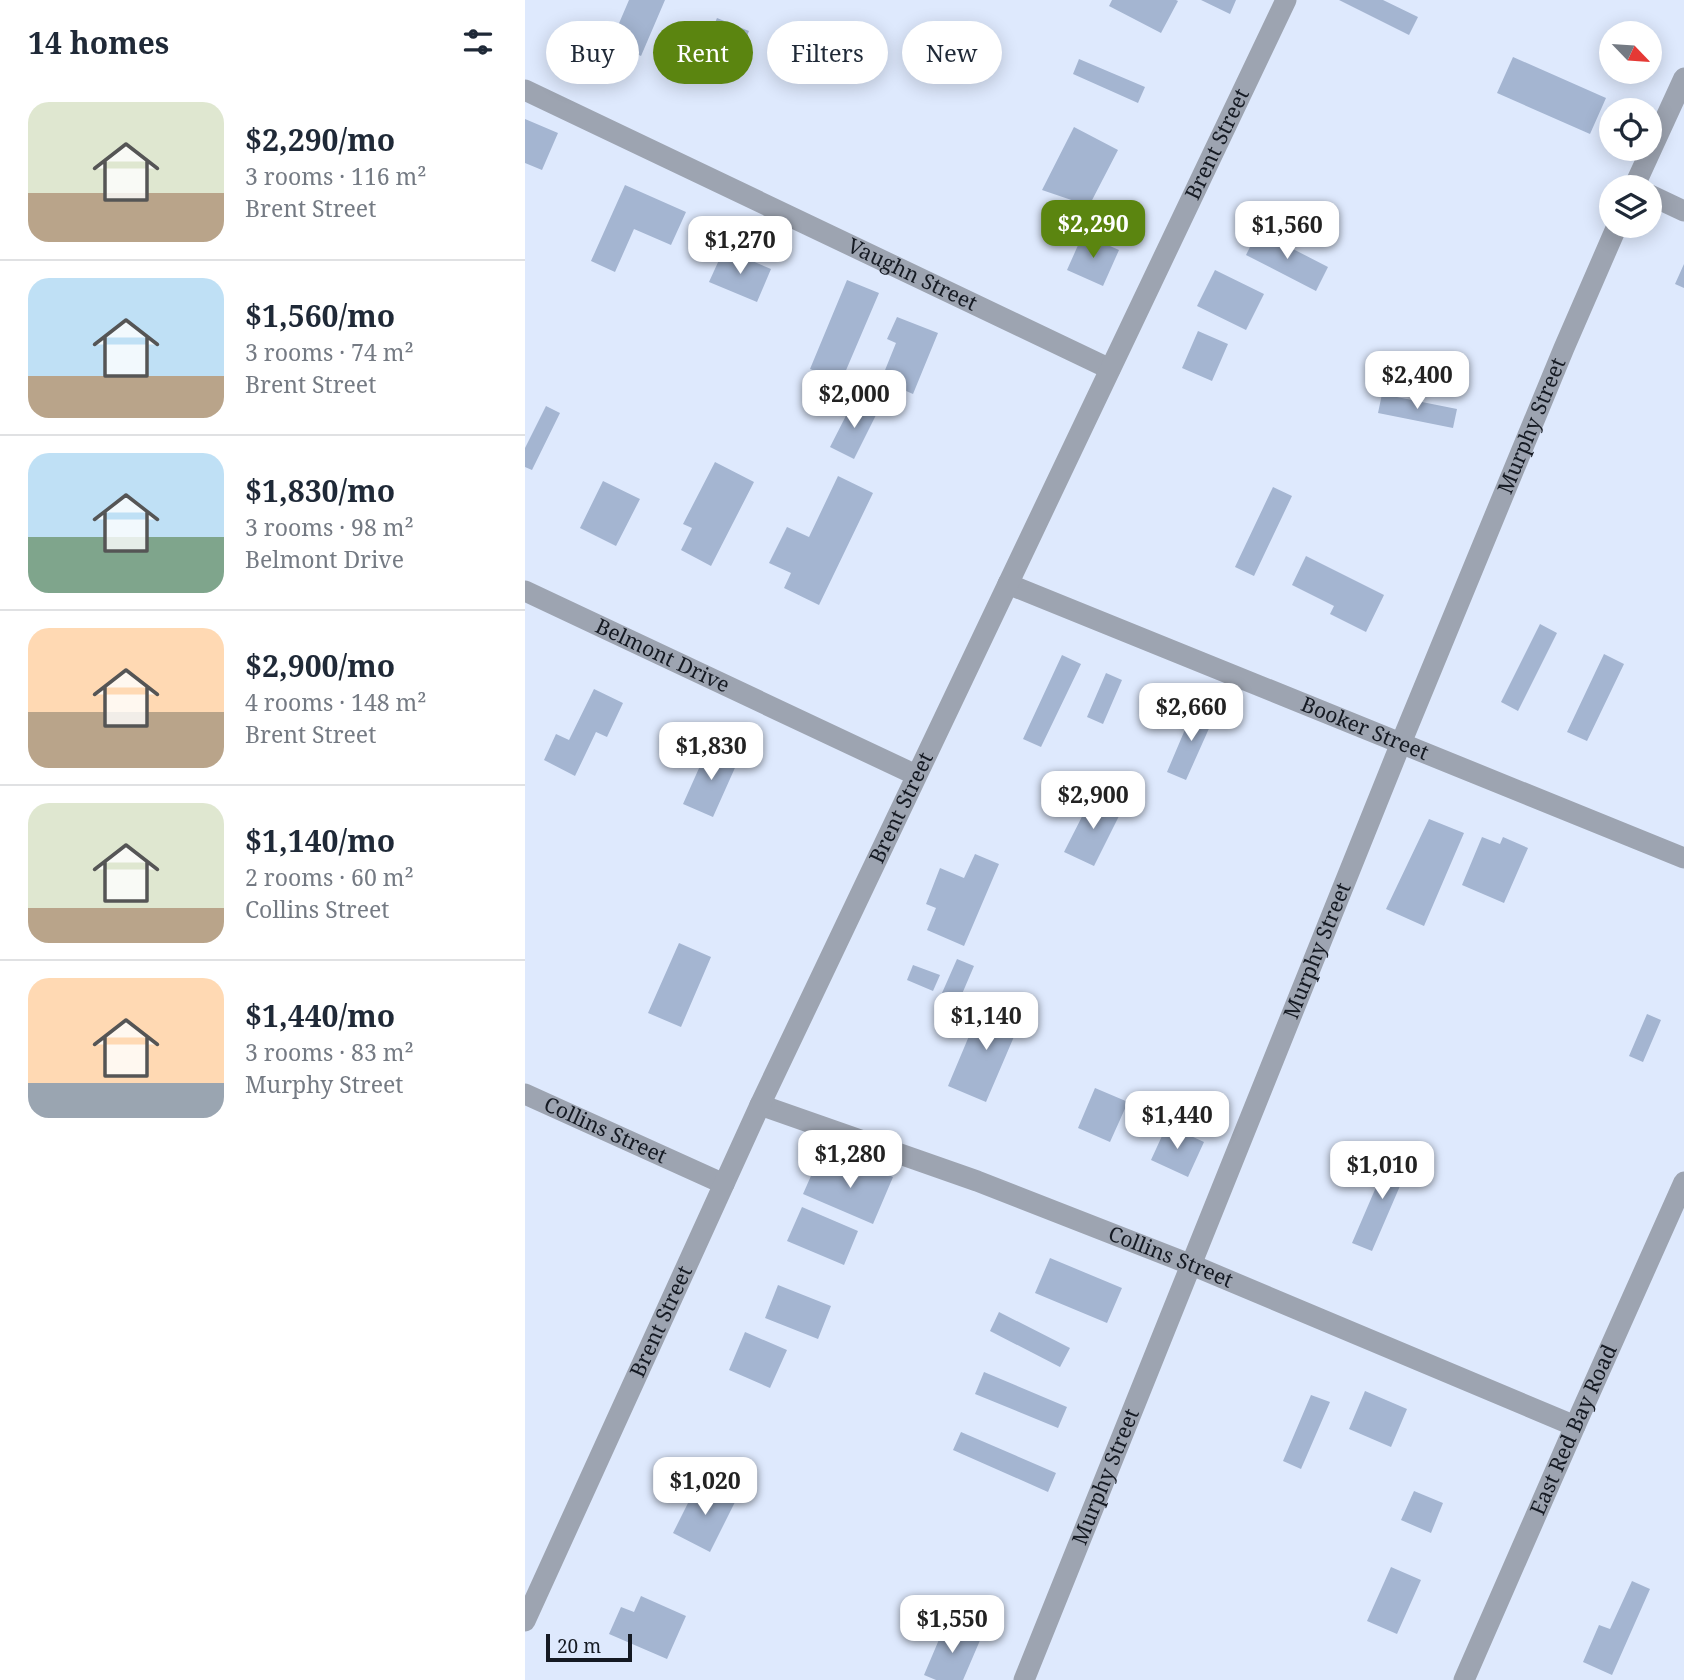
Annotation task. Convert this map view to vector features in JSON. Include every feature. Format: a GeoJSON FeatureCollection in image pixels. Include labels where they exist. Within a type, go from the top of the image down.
{"type":"FeatureCollection","features":[{"type":"Feature","properties":{"kind":"street","name":"Brent Street"},"geometry":{"type":"LineString","coordinates":[[525,1621],[530,1598],[760,1105],[1286,0]]}},
{"type":"Feature","properties":{"kind":"street"},"geometry":{"type":"LineString","coordinates":[[1640,175],[1684,78]]}},
{"type":"Feature","properties":{"kind":"street","name":"Vaughn Street"},"geometry":{"type":"LineString","coordinates":[[525,90],[1110,369]]}},
{"type":"Feature","properties":{"kind":"street"},"geometry":{"type":"LineString","coordinates":[[1662,201],[1684,211]]}},
{"type":"Feature","properties":{"kind":"street","name":"Murphy Street"},"geometry":{"type":"LineString","coordinates":[[1024,1680],[1401,743],[1612,238]]}},
{"type":"Feature","properties":{"kind":"street","name":"Booker Street"},"geometry":{"type":"LineString","coordinates":[[1008,584],[1684,858]]}},
{"type":"Feature","properties":{"kind":"street","name":"Belmont Drive"},"geometry":{"type":"LineString","coordinates":[[525,591],[916,775]]}},
{"type":"Feature","properties":{"kind":"street","name":"Collins Street"},"geometry":{"type":"LineString","coordinates":[[525,1094],[724,1185]]}},
{"type":"Feature","properties":{"kind":"street","name":"Collins Street"},"geometry":{"type":"LineString","coordinates":[[760,1105],[977,1181],[1192,1265],[1575,1426]]}},
{"type":"Feature","properties":{"kind":"street","name":"East Red Bay Road"},"geometry":{"type":"LineString","coordinates":[[1464,1680],[1684,1182]]}},
{"type":"Feature","properties":{"kind":"building"},"geometry":{"type":"Polygon","coordinates":[[[629,0],[665,0],[656,21],[653,21],[653,28],[641,56],[639,21],[620,21],[629,0]]]}},
{"type":"Feature","properties":{"kind":"building"},"geometry":{"type":"Polygon","coordinates":[[[1112,0],[1178,1],[1161,33],[1109,6],[1112,0]]]}},
{"type":"Feature","properties":{"kind":"building"},"geometry":{"type":"Polygon","coordinates":[[[1201,0],[1236,0],[1230,14],[1201,0]]]}},
{"type":"Feature","properties":{"kind":"building"},"geometry":{"type":"Polygon","coordinates":[[[1339,0],[1383,0],[1418,17],[1409,35],[1339,0]]]}},
{"type":"Feature","properties":{"kind":"building"},"geometry":{"type":"Polygon","coordinates":[[[1513,57],[1606,98],[1599,98],[1599,114],[1590,134],[1497,93],[1513,57]]]}},
{"type":"Feature","properties":{"kind":"building"},"geometry":{"type":"Polygon","coordinates":[[[1079,59],[1145,87],[1138,103],[1073,74],[1079,59]]]}},
{"type":"Feature","properties":{"kind":"building"},"geometry":{"type":"Polygon","coordinates":[[[525,119],[558,133],[542,170],[525,163],[525,119]]]}},
{"type":"Feature","properties":{"kind":"building"},"geometry":{"type":"Polygon","coordinates":[[[1074,127],[1118,150],[1089,206],[1042,190],[1074,127]]]}},
{"type":"Feature","properties":{"kind":"building"},"geometry":{"type":"Polygon","coordinates":[[[625,185],[686,212],[671,245],[634,229],[615,272],[591,261],[625,185]]]}},
{"type":"Feature","properties":{"kind":"building"},"geometry":{"type":"Polygon","coordinates":[[[1258,231],[1328,267],[1316,291],[1246,255],[1258,231]]]}},
{"type":"Feature","properties":{"kind":"building"},"geometry":{"type":"Polygon","coordinates":[[[1083,234],[1119,250],[1103,286],[1067,270],[1083,234]]]}},
{"type":"Feature","properties":{"kind":"building"},"geometry":{"type":"Polygon","coordinates":[[[724,249],[771,269],[757,302],[709,282],[724,249]]]}},
{"type":"Feature","properties":{"kind":"building"},"geometry":{"type":"Polygon","coordinates":[[[1684,264],[1684,288],[1675,284],[1684,264]]]}},
{"type":"Feature","properties":{"kind":"building"},"geometry":{"type":"Polygon","coordinates":[[[1215,270],[1264,294],[1246,330],[1197,306],[1215,270]]]}},
{"type":"Feature","properties":{"kind":"building"},"geometry":{"type":"Polygon","coordinates":[[[847,280],[879,293],[841,382],[810,369],[847,280]]]}},
{"type":"Feature","properties":{"kind":"building"},"geometry":{"type":"Polygon","coordinates":[[[897,317],[938,333],[913,394],[881,380],[896,343],[887,339],[897,317]]]}},
{"type":"Feature","properties":{"kind":"building"},"geometry":{"type":"Polygon","coordinates":[[[1198,331],[1228,344],[1212,381],[1182,368],[1198,331]]]}},
{"type":"Feature","properties":{"kind":"building"},"geometry":{"type":"Polygon","coordinates":[[[1382,394],[1457,409],[1453,428],[1378,413],[1382,394]]]}},
{"type":"Feature","properties":{"kind":"building"},"geometry":{"type":"Polygon","coordinates":[[[853,402],[877,413],[854,459],[830,447],[853,402]]]}},
{"type":"Feature","properties":{"kind":"building"},"geometry":{"type":"Polygon","coordinates":[[[546,406],[560,413],[532,470],[525,467],[525,448],[546,406]]]}},
{"type":"Feature","properties":{"kind":"building"},"geometry":{"type":"Polygon","coordinates":[[[715,462],[754,482],[711,566],[681,550],[692,528],[683,524],[715,462]]]}},
{"type":"Feature","properties":{"kind":"building"},"geometry":{"type":"Polygon","coordinates":[[[838,476],[873,493],[819,605],[784,588],[791,573],[769,563],[787,527],[809,537],[838,476]]]}},
{"type":"Feature","properties":{"kind":"building"},"geometry":{"type":"Polygon","coordinates":[[[603,481],[640,499],[616,546],[580,528],[603,481]]]}},
{"type":"Feature","properties":{"kind":"building"},"geometry":{"type":"Polygon","coordinates":[[[1273,487],[1292,496],[1254,576],[1235,567],[1273,487]]]}},
{"type":"Feature","properties":{"kind":"building"},"geometry":{"type":"Polygon","coordinates":[[[1306,556],[1384,595],[1366,632],[1330,614],[1334,606],[1292,585],[1306,556]]]}},
{"type":"Feature","properties":{"kind":"building"},"geometry":{"type":"Polygon","coordinates":[[[1540,624],[1557,633],[1518,711],[1501,702],[1540,624]]]}},
{"type":"Feature","properties":{"kind":"building"},"geometry":{"type":"Polygon","coordinates":[[[1604,654],[1624,664],[1587,741],[1567,732],[1604,654]]]}},
{"type":"Feature","properties":{"kind":"building"},"geometry":{"type":"Polygon","coordinates":[[[1062,655],[1081,664],[1041,747],[1023,739],[1062,655]]]}},
{"type":"Feature","properties":{"kind":"building"},"geometry":{"type":"Polygon","coordinates":[[[1106,673],[1122,680],[1103,724],[1087,717],[1106,673]]]}},
{"type":"Feature","properties":{"kind":"building"},"geometry":{"type":"Polygon","coordinates":[[[594,689],[623,703],[607,737],[596,732],[575,776],[544,760],[556,734],[569,740],[594,689]]]}},
{"type":"Feature","properties":{"kind":"building"},"geometry":{"type":"Polygon","coordinates":[[[1195,706],[1215,715],[1186,780],[1167,772],[1195,706]]]}},
{"type":"Feature","properties":{"kind":"building"},"geometry":{"type":"Polygon","coordinates":[[[708,748],[738,761],[713,817],[683,804],[708,748]]]}},
{"type":"Feature","properties":{"kind":"building"},"geometry":{"type":"Polygon","coordinates":[[[1093,795],[1122,810],[1094,866],[1064,852],[1093,795]]]}},
{"type":"Feature","properties":{"kind":"building"},"geometry":{"type":"Polygon","coordinates":[[[1429,819],[1464,833],[1424,926],[1386,909],[1429,819]]]}},
{"type":"Feature","properties":{"kind":"building"},"geometry":{"type":"Polygon","coordinates":[[[1482,837],[1500,844],[1503,837],[1528,848],[1504,903],[1462,885],[1482,837]]]}},
{"type":"Feature","properties":{"kind":"building"},"geometry":{"type":"Polygon","coordinates":[[[975,854],[999,864],[964,946],[927,930],[936,908],[926,904],[940,868],[964,878],[975,854]]]}},
{"type":"Feature","properties":{"kind":"building"},"geometry":{"type":"Polygon","coordinates":[[[679,943],[711,957],[681,1027],[648,1013],[679,943]]]}},
{"type":"Feature","properties":{"kind":"building"},"geometry":{"type":"Polygon","coordinates":[[[957,959],[974,966],[959,1001],[942,993],[957,959]]]}},
{"type":"Feature","properties":{"kind":"building"},"geometry":{"type":"Polygon","coordinates":[[[913,965],[940,975],[933,991],[907,980],[913,965]]]}},
{"type":"Feature","properties":{"kind":"building"},"geometry":{"type":"Polygon","coordinates":[[[998,1000],[1025,1011],[986,1102],[948,1086],[977,1017],[988,1022],[998,1000]]]}},
{"type":"Feature","properties":{"kind":"building"},"geometry":{"type":"Polygon","coordinates":[[[1647,1014],[1661,1020],[1643,1062],[1629,1056],[1647,1014]]]}},
{"type":"Feature","properties":{"kind":"building"},"geometry":{"type":"Polygon","coordinates":[[[1095,1088],[1128,1102],[1110,1142],[1078,1128],[1095,1088]]]}},
{"type":"Feature","properties":{"kind":"building"},"geometry":{"type":"Polygon","coordinates":[[[1167,1125],[1204,1142],[1188,1177],[1151,1160],[1167,1125]]]}},
{"type":"Feature","properties":{"kind":"building"},"geometry":{"type":"Polygon","coordinates":[[[1392,1150],[1412,1158],[1372,1251],[1352,1243],[1392,1150]]]}},
{"type":"Feature","properties":{"kind":"building"},"geometry":{"type":"Polygon","coordinates":[[[818,1160],[859,1177],[864,1164],[893,1177],[873,1224],[803,1194],[818,1160]]]}},
{"type":"Feature","properties":{"kind":"building"},"geometry":{"type":"Polygon","coordinates":[[[802,1207],[858,1231],[844,1265],[787,1241],[802,1207]]]}},
{"type":"Feature","properties":{"kind":"building"},"geometry":{"type":"Polygon","coordinates":[[[1050,1258],[1122,1288],[1107,1323],[1035,1293],[1050,1258]]]}},
{"type":"Feature","properties":{"kind":"building"},"geometry":{"type":"Polygon","coordinates":[[[778,1285],[831,1306],[818,1339],[765,1318],[778,1285]]]}},
{"type":"Feature","properties":{"kind":"building"},"geometry":{"type":"Polygon","coordinates":[[[999,1312],[1070,1348],[1060,1367],[990,1331],[999,1312]]]}},
{"type":"Feature","properties":{"kind":"building"},"geometry":{"type":"Polygon","coordinates":[[[745,1332],[787,1350],[770,1388],[729,1370],[745,1332]]]}},
{"type":"Feature","properties":{"kind":"building"},"geometry":{"type":"Polygon","coordinates":[[[984,1372],[1067,1407],[1058,1428],[975,1394],[984,1372]]]}},
{"type":"Feature","properties":{"kind":"building"},"geometry":{"type":"Polygon","coordinates":[[[1365,1391],[1407,1409],[1391,1447],[1349,1429],[1365,1391]]]}},
{"type":"Feature","properties":{"kind":"building"},"geometry":{"type":"Polygon","coordinates":[[[1311,1395],[1330,1402],[1301,1469],[1283,1461],[1311,1395]]]}},
{"type":"Feature","properties":{"kind":"building"},"geometry":{"type":"Polygon","coordinates":[[[961,1432],[1056,1473],[1048,1492],[953,1450],[961,1432]]]}},
{"type":"Feature","properties":{"kind":"building"},"geometry":{"type":"Polygon","coordinates":[[[699,1481],[736,1500],[710,1552],[673,1533],[699,1481]]]}},
{"type":"Feature","properties":{"kind":"building"},"geometry":{"type":"Polygon","coordinates":[[[1414,1491],[1443,1503],[1431,1533],[1401,1520],[1414,1491]]]}},
{"type":"Feature","properties":{"kind":"building"},"geometry":{"type":"Polygon","coordinates":[[[1391,1567],[1421,1580],[1397,1634],[1367,1621],[1391,1567]]]}},
{"type":"Feature","properties":{"kind":"building"},"geometry":{"type":"Polygon","coordinates":[[[1632,1581],[1650,1589],[1612,1675],[1583,1662],[1599,1625],[1610,1629],[1632,1581]]]}},
{"type":"Feature","properties":{"kind":"building"},"geometry":{"type":"Polygon","coordinates":[[[641,1596],[686,1616],[667,1659],[609,1634],[621,1607],[634,1612],[641,1596]]]}},
{"type":"Feature","properties":{"kind":"building"},"geometry":{"type":"Polygon","coordinates":[[[946,1623],[981,1638],[963,1680],[936,1680],[924,1675],[946,1623]]]}}]}
